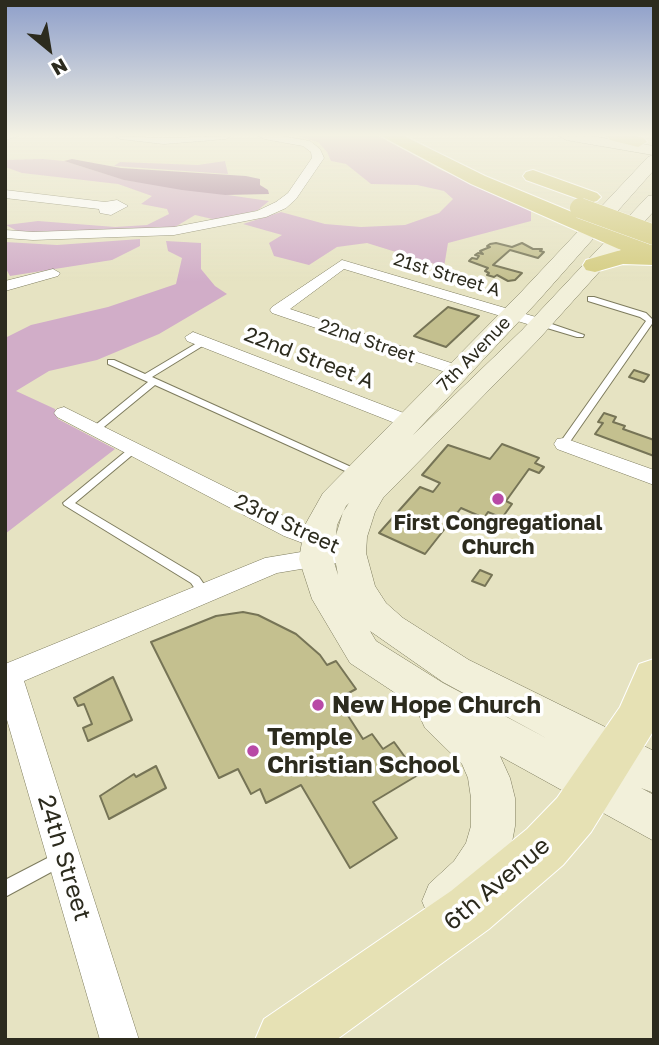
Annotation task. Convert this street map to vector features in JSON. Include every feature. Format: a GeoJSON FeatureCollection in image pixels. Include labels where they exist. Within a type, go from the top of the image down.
{"type":"FeatureCollection","features":[{"type":"Feature","properties":{"kind":"highway"},"geometry":{"type":"LineString","coordinates":[[495,185],[648,225]]}},
{"type":"Feature","properties":{"kind":"highway"},"geometry":{"type":"LineString","coordinates":[[520,185],[587,211]]}},
{"type":"Feature","properties":{"kind":"highway"},"geometry":{"type":"LineString","coordinates":[[543,185],[587,211],[617,240],[654,257]]}},
{"type":"Feature","properties":{"kind":"highway"},"geometry":{"type":"LineString","coordinates":[[648,225],[637,231],[654,247]]}},
{"type":"Feature","properties":{"kind":"highway"},"geometry":{"type":"LineString","coordinates":[[595,265],[621,257],[654,257]]}},
{"type":"Feature","properties":{"kind":"main road","name":"7th Avenue"},"geometry":{"type":"LineString","coordinates":[[614,185],[587,211],[512,315],[407,421],[334,500],[321,525],[328,550],[351,537],[359,512],[372,491],[540,324],[617,240],[648,225],[654,201]]}},
{"type":"Feature","properties":{"kind":"main road","name":"23rd Street"},"geometry":{"type":"LineString","coordinates":[[328,550],[329,599],[363,652],[429,695],[621,771]]}},
{"type":"Feature","properties":{"kind":"main road","name":"23rd Street"},"geometry":{"type":"LineString","coordinates":[[328,550],[358,588],[373,613],[390,628],[621,771],[654,819]]}},
{"type":"Feature","properties":{"kind":"main road"},"geometry":{"type":"LineString","coordinates":[[332,1006],[471,878],[487,853],[493,826],[493,798],[489,778],[477,751],[444,718],[396,687],[363,652]]}},
{"type":"Feature","properties":{"kind":"main road","name":"6th Avenue"},"geometry":{"type":"LineString","coordinates":[[285,1040],[470,910],[545,847],[621,771],[636,720],[654,677]]}},
{"type":"Feature","properties":{"kind":"street"},"geometry":{"type":"LineString","coordinates":[[5,234],[143,233],[197,228],[246,218],[281,205],[300,185]]}},
{"type":"Feature","properties":{"kind":"street"},"geometry":{"type":"LineString","coordinates":[[5,194],[105,206]]}},
{"type":"Feature","properties":{"kind":"street","name":"21st Street A"},"geometry":{"type":"LineString","coordinates":[[278,310],[342,264],[540,324]]}},
{"type":"Feature","properties":{"kind":"street"},"geometry":{"type":"LineString","coordinates":[[5,286],[53,273]]}},
{"type":"Feature","properties":{"kind":"street","name":"22nd Street"},"geometry":{"type":"LineString","coordinates":[[278,310],[457,371]]}},
{"type":"Feature","properties":{"kind":"street","name":"22nd Street A"},"geometry":{"type":"LineString","coordinates":[[199,340],[407,421]]}},
{"type":"Feature","properties":{"kind":"street","name":"23rd Street"},"geometry":{"type":"LineString","coordinates":[[64,413],[328,550]]}},
{"type":"Feature","properties":{"kind":"street"},"geometry":{"type":"LineString","coordinates":[[564,444],[654,478]]}},
{"type":"Feature","properties":{"kind":"street"},"geometry":{"type":"LineString","coordinates":[[6,676],[274,564],[328,550]]}},
{"type":"Feature","properties":{"kind":"street","name":"24th Street"},"geometry":{"type":"LineString","coordinates":[[6,676],[120,1040]]}},
{"type":"Feature","properties":{"kind":"lane"},"geometry":{"type":"LineString","coordinates":[[564,444],[650,321],[643,315],[591,299]]}},
{"type":"Feature","properties":{"kind":"lane"},"geometry":{"type":"LineString","coordinates":[[540,324],[580,335]]}},
{"type":"Feature","properties":{"kind":"lane"},"geometry":{"type":"LineString","coordinates":[[96,429],[150,379],[199,340]]}},
{"type":"Feature","properties":{"kind":"lane"},"geometry":{"type":"LineString","coordinates":[[111,362],[357,473]]}},
{"type":"Feature","properties":{"kind":"lane"},"geometry":{"type":"LineString","coordinates":[[134,449],[68,503],[195,580],[204,593]]}},
{"type":"Feature","properties":{"kind":"lane"},"geometry":{"type":"LineString","coordinates":[[5,889],[64,857]]}},
{"type":"Feature","properties":{"kind":"shaded area"},"geometry":{"type":"Polygon","coordinates":[[[120,185],[158,185],[269,201],[258,210],[221,221],[195,215],[175,227],[21,233],[6,225],[38,221],[115,227],[147,225],[169,214],[167,209],[141,204],[152,196],[120,185]]]}},
{"type":"Feature","properties":{"kind":"shaded area"},"geometry":{"type":"Polygon","coordinates":[[[152,185],[260,185],[269,194],[225,195],[152,185]]]}},
{"type":"Feature","properties":{"kind":"shaded area"},"geometry":{"type":"Polygon","coordinates":[[[406,185],[474,185],[531,210],[531,221],[448,243],[444,267],[367,243],[337,247],[309,265],[274,256],[269,243],[282,235],[243,224],[281,212],[325,224],[361,227],[405,225],[439,213],[453,199],[444,191],[406,185]]]}},
{"type":"Feature","properties":{"kind":"shaded area"},"geometry":{"type":"Polygon","coordinates":[[[140,239],[140,246],[112,260],[10,276],[5,267],[5,242],[57,245],[140,239]]]}},
{"type":"Feature","properties":{"kind":"shaded area"},"geometry":{"type":"Polygon","coordinates":[[[166,241],[201,243],[201,269],[215,286],[227,294],[159,334],[97,360],[49,371],[16,391],[55,409],[58,419],[115,449],[5,534],[5,338],[31,325],[108,307],[176,284],[182,258],[168,251],[166,241]]]}},
{"type":"Feature","properties":{"kind":"building"},"geometry":{"type":"Polygon","coordinates":[[[496,243],[512,247],[522,243],[544,252],[538,258],[510,250],[493,265],[522,273],[515,280],[508,281],[497,275],[487,275],[489,273],[485,271],[488,268],[469,261],[472,258],[477,259],[479,256],[475,255],[483,254],[480,251],[496,243]]]}},
{"type":"Feature","properties":{"kind":"building"},"geometry":{"type":"Polygon","coordinates":[[[448,307],[479,316],[446,347],[414,336],[448,307]]]}},
{"type":"Feature","properties":{"kind":"building"},"geometry":{"type":"Polygon","coordinates":[[[634,370],[649,375],[644,382],[629,377],[634,370]]]}},
{"type":"Feature","properties":{"kind":"building"},"geometry":{"type":"Polygon","coordinates":[[[604,413],[616,417],[613,422],[625,426],[623,429],[654,440],[654,456],[595,434],[603,423],[598,422],[604,413]]]}},
{"type":"Feature","properties":{"kind":"building"},"geometry":{"type":"Polygon","coordinates":[[[502,444],[539,458],[535,463],[544,467],[539,473],[529,469],[506,501],[512,504],[502,518],[488,512],[484,518],[461,508],[425,554],[379,533],[420,487],[433,492],[440,483],[422,475],[448,445],[490,459],[502,444]]]}},
{"type":"Feature","properties":{"kind":"building"},"geometry":{"type":"Polygon","coordinates":[[[480,570],[492,575],[485,586],[472,581],[480,570]]]}},
{"type":"Feature","properties":{"kind":"building"},"geometry":{"type":"Polygon","coordinates":[[[243,612],[258,615],[296,634],[320,655],[327,665],[336,661],[356,689],[345,695],[353,706],[345,711],[363,739],[372,734],[383,749],[394,742],[418,775],[373,802],[397,838],[350,868],[301,785],[266,803],[260,789],[251,794],[238,769],[219,778],[151,642],[216,616],[243,612]]]}},
{"type":"Feature","properties":{"kind":"building"},"geometry":{"type":"Polygon","coordinates":[[[113,677],[132,720],[88,741],[83,728],[92,724],[84,704],[78,706],[74,698],[113,677]]]}},
{"type":"Feature","properties":{"kind":"building"},"geometry":{"type":"Polygon","coordinates":[[[156,766],[166,788],[109,819],[100,796],[134,774],[136,777],[156,766]]]}},
{"type":"Feature","properties":{"kind":"place","name":"First Congregational Church"},"geometry":{"type":"Point","coordinates":[498,499]}},
{"type":"Feature","properties":{"kind":"place","name":"New Hope Church"},"geometry":{"type":"Point","coordinates":[318,705]}},
{"type":"Feature","properties":{"kind":"place","name":"Temple Christian School"},"geometry":{"type":"Point","coordinates":[253,751]}}]}
